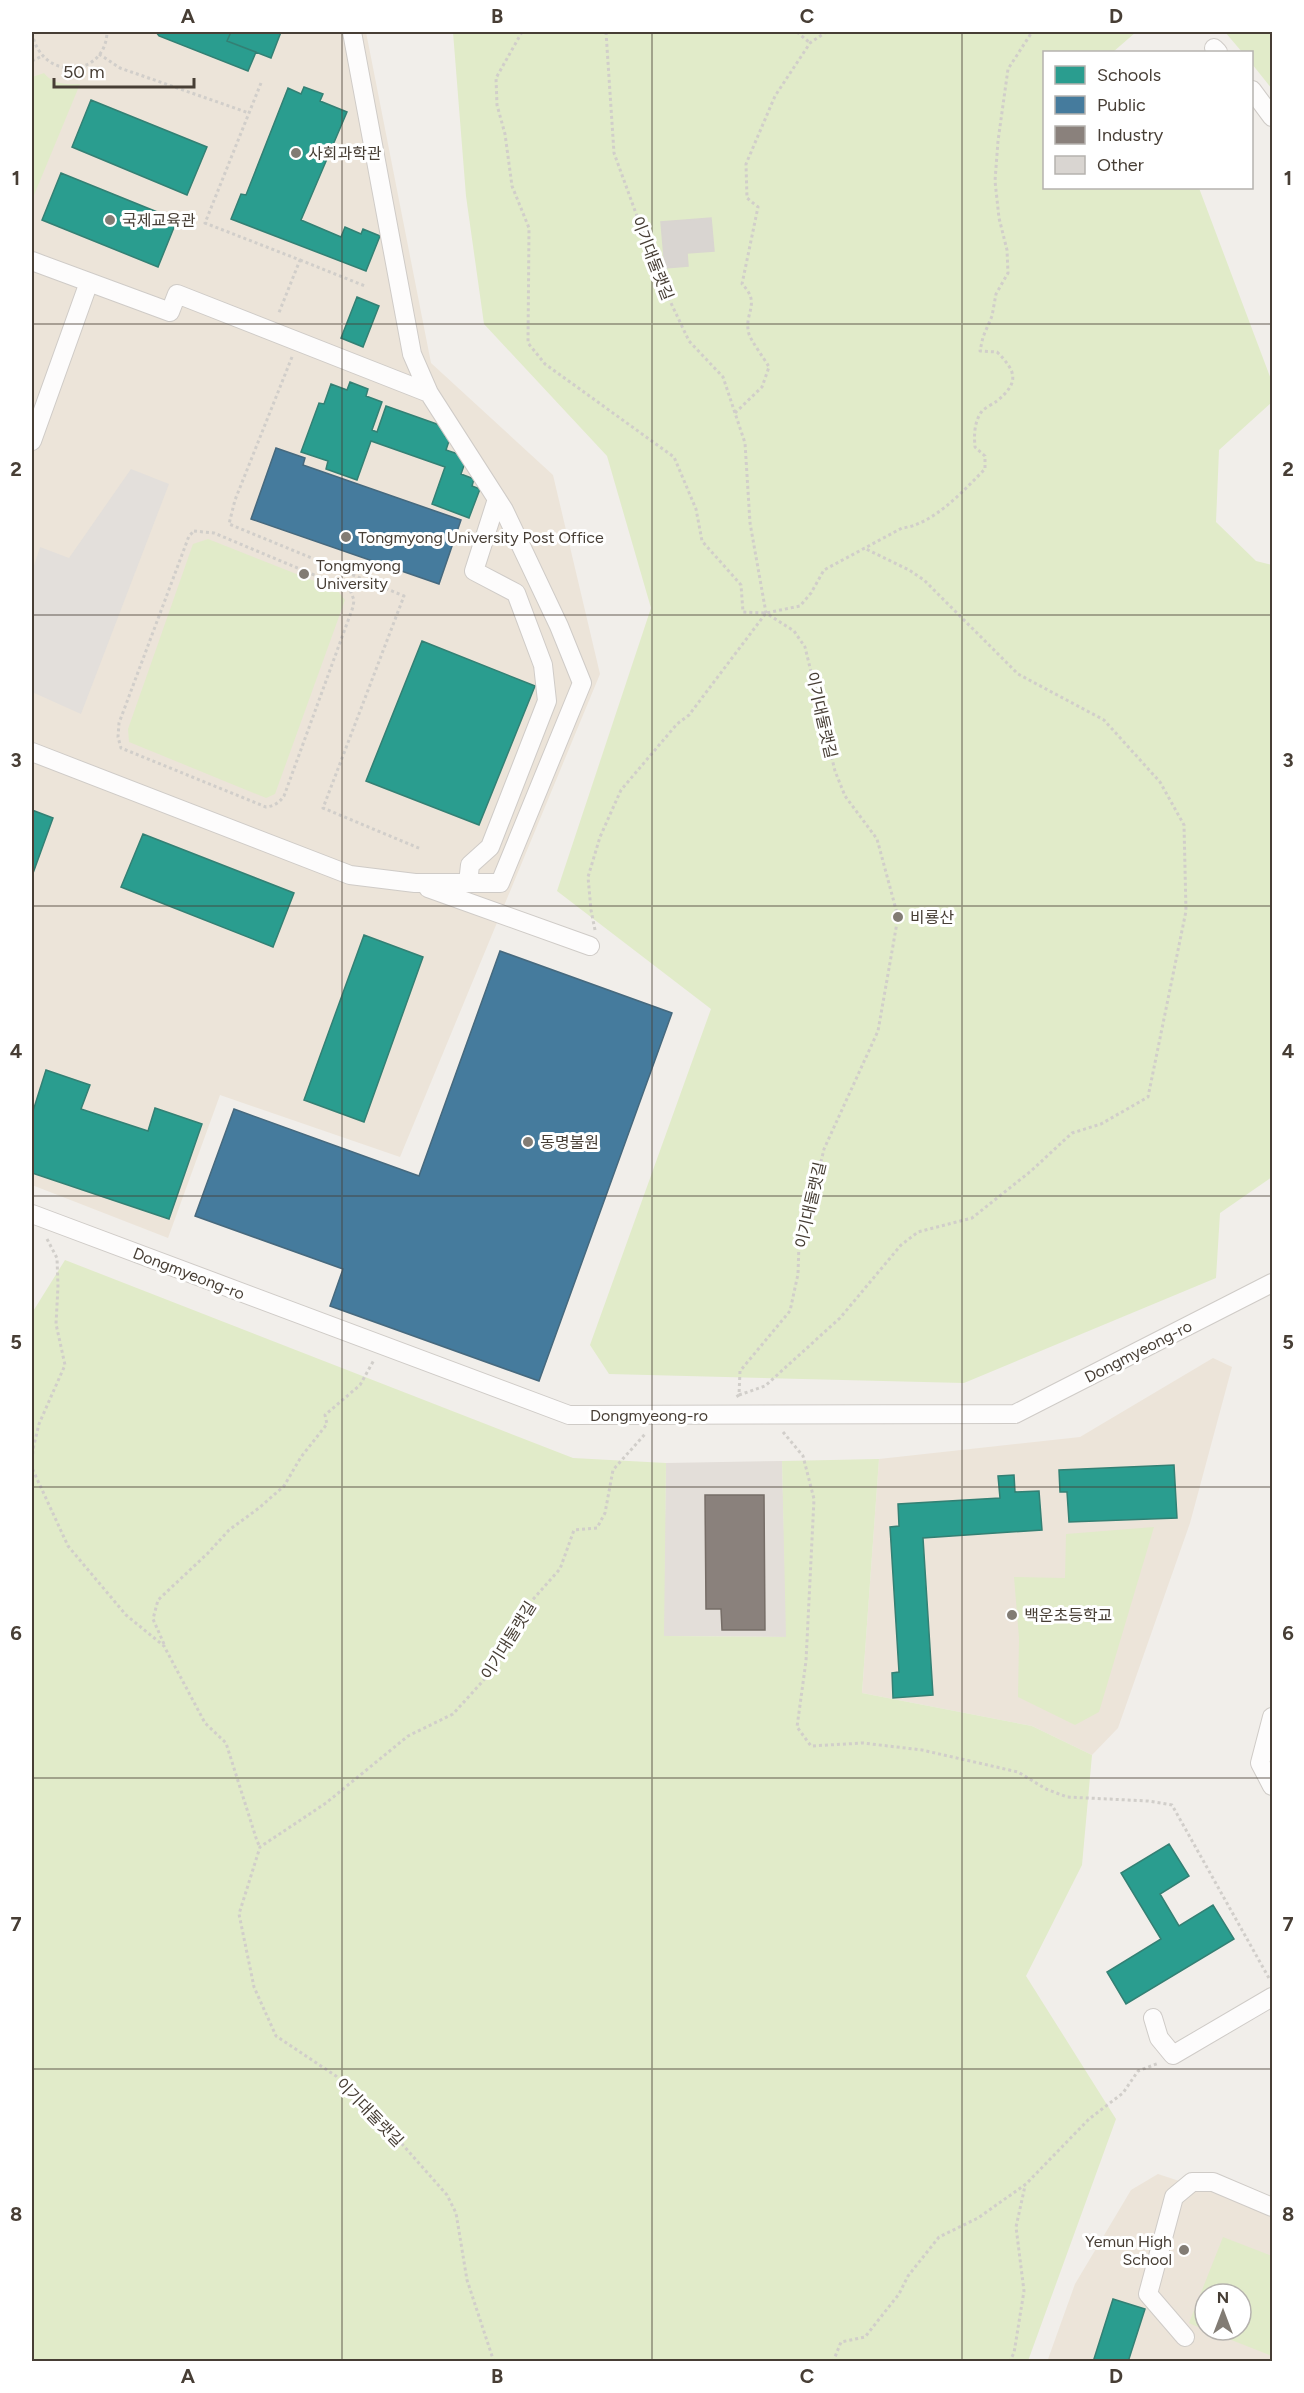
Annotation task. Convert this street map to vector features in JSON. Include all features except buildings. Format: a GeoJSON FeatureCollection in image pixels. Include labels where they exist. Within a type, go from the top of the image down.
{"type":"FeatureCollection","features":[{"type":"Feature","properties":{"kind":"street"},"geometry":{"type":"LineString","coordinates":[[32,752],[350,875],[415,883],[500,884],[582,683],[559,626],[497,499],[429,393],[412,354],[352,32]]}},
{"type":"Feature","properties":{"kind":"street"},"geometry":{"type":"LineString","coordinates":[[1253,93],[1272,117]]}},
{"type":"Feature","properties":{"kind":"street"},"geometry":{"type":"LineString","coordinates":[[32,261],[170,312],[177,294],[429,393]]}},
{"type":"Feature","properties":{"kind":"street"},"geometry":{"type":"LineString","coordinates":[[32,441],[89,282]]}},
{"type":"Feature","properties":{"kind":"street"},"geometry":{"type":"LineString","coordinates":[[468,884],[470,865],[490,847],[547,700],[543,665],[516,593],[474,571],[497,499]]}},
{"type":"Feature","properties":{"kind":"street"},"geometry":{"type":"LineString","coordinates":[[415,883],[590,946]]}},
{"type":"Feature","properties":{"kind":"street","name":"Dongmyeong-ro"},"geometry":{"type":"LineString","coordinates":[[34,1215],[569,1415],[1015,1414],[1272,1283]]}},
{"type":"Feature","properties":{"kind":"street"},"geometry":{"type":"LineString","coordinates":[[1272,1718],[1260,1763],[1272,1786]]}},
{"type":"Feature","properties":{"kind":"street"},"geometry":{"type":"LineString","coordinates":[[1153,2018],[1158,2038],[1173,2055],[1272,1996]]}},
{"type":"Feature","properties":{"kind":"street"},"geometry":{"type":"LineString","coordinates":[[1185,2337],[1148,2294],[1174,2196],[1192,2182],[1212,2182],[1272,2207]]}},
{"type":"Feature","properties":{"kind":"path"},"geometry":{"type":"LineString","coordinates":[[32,33],[34,44],[42,56],[60,68],[72,68],[84,66],[99,54],[104,48],[107,32]]}},
{"type":"Feature","properties":{"kind":"path"},"geometry":{"type":"LineString","coordinates":[[522,32],[496,78],[497,105],[505,134],[512,186],[529,228],[528,343],[545,364],[674,457],[696,509],[702,541],[741,585],[743,612],[766,613],[800,606],[812,593],[824,570],[902,528],[916,525],[951,502],[985,469],[985,456],[975,447],[974,431],[982,411],[1010,389],[1014,379],[1010,364],[997,352],[980,351],[992,316],[996,294],[1008,273],[1007,250],[999,218],[995,181],[998,141],[1008,69],[1032,32]]}},
{"type":"Feature","properties":{"kind":"path","name":"이기대둘랫길"},"geometry":{"type":"LineString","coordinates":[[606,32],[614,153],[661,282],[688,341],[723,377],[745,443],[750,524],[766,613],[794,631],[805,647],[835,771],[845,796],[877,839],[898,917],[878,1031],[824,1149],[808,1217],[799,1243],[798,1274],[790,1311],[740,1371],[739,1395]]}},
{"type":"Feature","properties":{"kind":"path"},"geometry":{"type":"LineString","coordinates":[[797,32],[810,43]]}},
{"type":"Feature","properties":{"kind":"path"},"geometry":{"type":"LineString","coordinates":[[735,413],[762,387],[769,367],[750,338],[747,328],[752,308],[751,293],[742,284],[758,207],[747,198],[746,164],[775,96],[810,43],[826,32]]}},
{"type":"Feature","properties":{"kind":"path"},"geometry":{"type":"LineString","coordinates":[[99,54],[120,68],[249,113]]}},
{"type":"Feature","properties":{"kind":"path"},"geometry":{"type":"LineString","coordinates":[[32,61],[42,56]]}},
{"type":"Feature","properties":{"kind":"path"},"geometry":{"type":"LineString","coordinates":[[261,82],[205,223],[365,286]]}},
{"type":"Feature","properties":{"kind":"path"},"geometry":{"type":"LineString","coordinates":[[272,331],[300,260]]}},
{"type":"Feature","properties":{"kind":"path"},"geometry":{"type":"LineString","coordinates":[[298,341],[235,500],[229,524],[404,596],[323,808],[421,849]]}},
{"type":"Feature","properties":{"kind":"path"},"geometry":{"type":"LineString","coordinates":[[194,531],[213,533],[350,590],[354,600],[353,607],[280,802],[266,807],[121,748],[118,737],[119,723],[189,536],[194,531]]}},
{"type":"Feature","properties":{"kind":"path"},"geometry":{"type":"LineString","coordinates":[[708,1414],[739,1395],[765,1386],[840,1318],[901,1245],[918,1232],[972,1218],[1031,1171],[1072,1133],[1101,1124],[1148,1097],[1186,911],[1184,825],[1160,782],[1104,720],[1018,674],[924,580],[864,548]]}},
{"type":"Feature","properties":{"kind":"path"},"geometry":{"type":"LineString","coordinates":[[590,946],[598,940],[591,910],[588,877],[600,837],[621,790],[677,724],[688,715],[766,613]]}},
{"type":"Feature","properties":{"kind":"path"},"geometry":{"type":"LineString","coordinates":[[34,1215],[57,1258],[56,1324],[65,1365],[39,1424],[33,1449],[32,1468],[68,1546],[126,1615],[164,1646]]}},
{"type":"Feature","properties":{"kind":"path"},"geometry":{"type":"LineString","coordinates":[[260,1847],[226,1743],[205,1723],[164,1646],[153,1619],[158,1600],[229,1530],[284,1486],[327,1424],[325,1415],[360,1385],[383,1345]]}},
{"type":"Feature","properties":{"kind":"path"},"geometry":{"type":"LineString","coordinates":[[769,1414],[803,1456],[813,1499],[806,1661],[796,1727],[812,1746],[863,1743],[922,1750],[1018,1772],[1046,1789],[1067,1797],[1148,1801],[1172,1805],[1272,1984]]}},
{"type":"Feature","properties":{"kind":"path","name":"이기대둘랫길"},"geometry":{"type":"LineString","coordinates":[[494,2361],[467,2280],[456,2212],[447,2195],[402,2144],[336,2076],[276,2036],[254,1987],[239,1914],[260,1847],[343,1790],[408,1736],[453,1714],[496,1666],[528,1605],[560,1569],[574,1530],[597,1528],[605,1513],[613,1470],[643,1435],[650,1432]]}},
{"type":"Feature","properties":{"kind":"path"},"geometry":{"type":"LineString","coordinates":[[833,2361],[841,2342],[866,2337],[899,2294],[908,2276],[939,2237],[978,2218],[1026,2184],[1089,2119],[1123,2093],[1138,2071],[1173,2055]]}},
{"type":"Feature","properties":{"kind":"path"},"geometry":{"type":"LineString","coordinates":[[1009,2361],[1014,2353],[1024,2291],[1016,2227],[1026,2184]]}},
{"type":"Feature","properties":{"kind":"shaded area","name":"Tongmyong University"},"geometry":{"type":"Polygon","coordinates":[[[32,32],[366,32],[431,363],[553,475],[600,674],[400,1157],[220,1095],[168,1238],[32,1185],[32,32]]]}},
{"type":"Feature","properties":{"kind":"shaded area"},"geometry":{"type":"Polygon","coordinates":[[[131,469],[169,484],[81,714],[32,692],[32,572],[40,547],[69,558],[131,469]]]}},
{"type":"Feature","properties":{"kind":"shaded area","name":"백운초등학교"},"geometry":{"type":"Polygon","coordinates":[[[1213,1358],[1232,1367],[1190,1523],[1118,1728],[1092,1755],[1032,1726],[862,1693],[879,1459],[1080,1437],[1213,1358]]]}},
{"type":"Feature","properties":{"kind":"shaded area"},"geometry":{"type":"Polygon","coordinates":[[[782,1461],[787,1637],[663,1636],[666,1463],[782,1461]]]}},
{"type":"Feature","properties":{"kind":"shaded area","name":"Yemun High School"},"geometry":{"type":"Polygon","coordinates":[[[1158,2174],[1240,2201],[1272,2215],[1272,2361],[1047,2362],[1075,2284],[1131,2190],[1158,2174]]]}},
{"type":"Feature","properties":{"kind":"green space"},"geometry":{"type":"Polygon","coordinates":[[[453,32],[1136,32],[1114,51],[1043,51],[1043,189],[1199,189],[1272,382],[1272,402],[1219,450],[1216,522],[1256,561],[1272,565],[1272,1177],[1220,1213],[1216,1278],[964,1383],[609,1374],[590,1345],[711,1009],[557,891],[651,608],[607,456],[484,324],[466,196],[453,32]]]}},
{"type":"Feature","properties":{"kind":"green space"},"geometry":{"type":"Polygon","coordinates":[[[1225,32],[1272,32],[1272,89],[1253,65],[1253,51],[1241,51],[1225,32]]]}},
{"type":"Feature","properties":{"kind":"green space"},"geometry":{"type":"Polygon","coordinates":[[[44,73],[51,80],[60,83],[80,84],[32,200],[32,77],[44,73]]]}},
{"type":"Feature","properties":{"kind":"green space"},"geometry":{"type":"Polygon","coordinates":[[[208,539],[337,590],[345,600],[275,794],[266,798],[129,742],[128,729],[193,544],[208,539]]]}},
{"type":"Feature","properties":{"kind":"green space"},"geometry":{"type":"Polygon","coordinates":[[[65,1260],[573,1458],[666,1463],[664,1636],[786,1637],[782,1461],[879,1459],[862,1693],[1032,1726],[1092,1755],[1082,1865],[1026,1976],[1116,2119],[1028,2361],[32,2361],[32,1313],[65,1260]]]}},
{"type":"Feature","properties":{"kind":"green space"},"geometry":{"type":"Polygon","coordinates":[[[1154,1527],[1099,1712],[1075,1725],[1018,1697],[1019,1638],[1014,1577],[1065,1578],[1066,1534],[1154,1527]]]}},
{"type":"Feature","properties":{"kind":"green space"},"geometry":{"type":"Polygon","coordinates":[[[1223,2237],[1272,2256],[1272,2356],[1236,2342],[1253,2342],[1253,2282],[1205,2282],[1223,2237]]]}},
{"type":"Feature","properties":{"kind":"green space"},"geometry":{"type":"Polygon","coordinates":[[[1193,2313],[1193,2325],[1189,2323],[1193,2313]]]}},
{"type":"Feature","properties":{"kind":"place","name":"사회과학관"},"geometry":{"type":"Point","coordinates":[296,153]}},
{"type":"Feature","properties":{"kind":"place","name":"국제교육관"},"geometry":{"type":"Point","coordinates":[110,220]}},
{"type":"Feature","properties":{"kind":"place","name":"Tongmyong University Post Office"},"geometry":{"type":"Point","coordinates":[346,537]}},
{"type":"Feature","properties":{"kind":"place","name":"Tongmyong University"},"geometry":{"type":"Point","coordinates":[304,574]}},
{"type":"Feature","properties":{"kind":"place","name":"비룡산"},"geometry":{"type":"Point","coordinates":[898,917]}},
{"type":"Feature","properties":{"kind":"place","name":"동명불원"},"geometry":{"type":"Point","coordinates":[528,1142]}},
{"type":"Feature","properties":{"kind":"place","name":"백운초등학교"},"geometry":{"type":"Point","coordinates":[1012,1615]}},
{"type":"Feature","properties":{"kind":"place","name":"Yemun High School"},"geometry":{"type":"Point","coordinates":[1184,2250]}}]}
